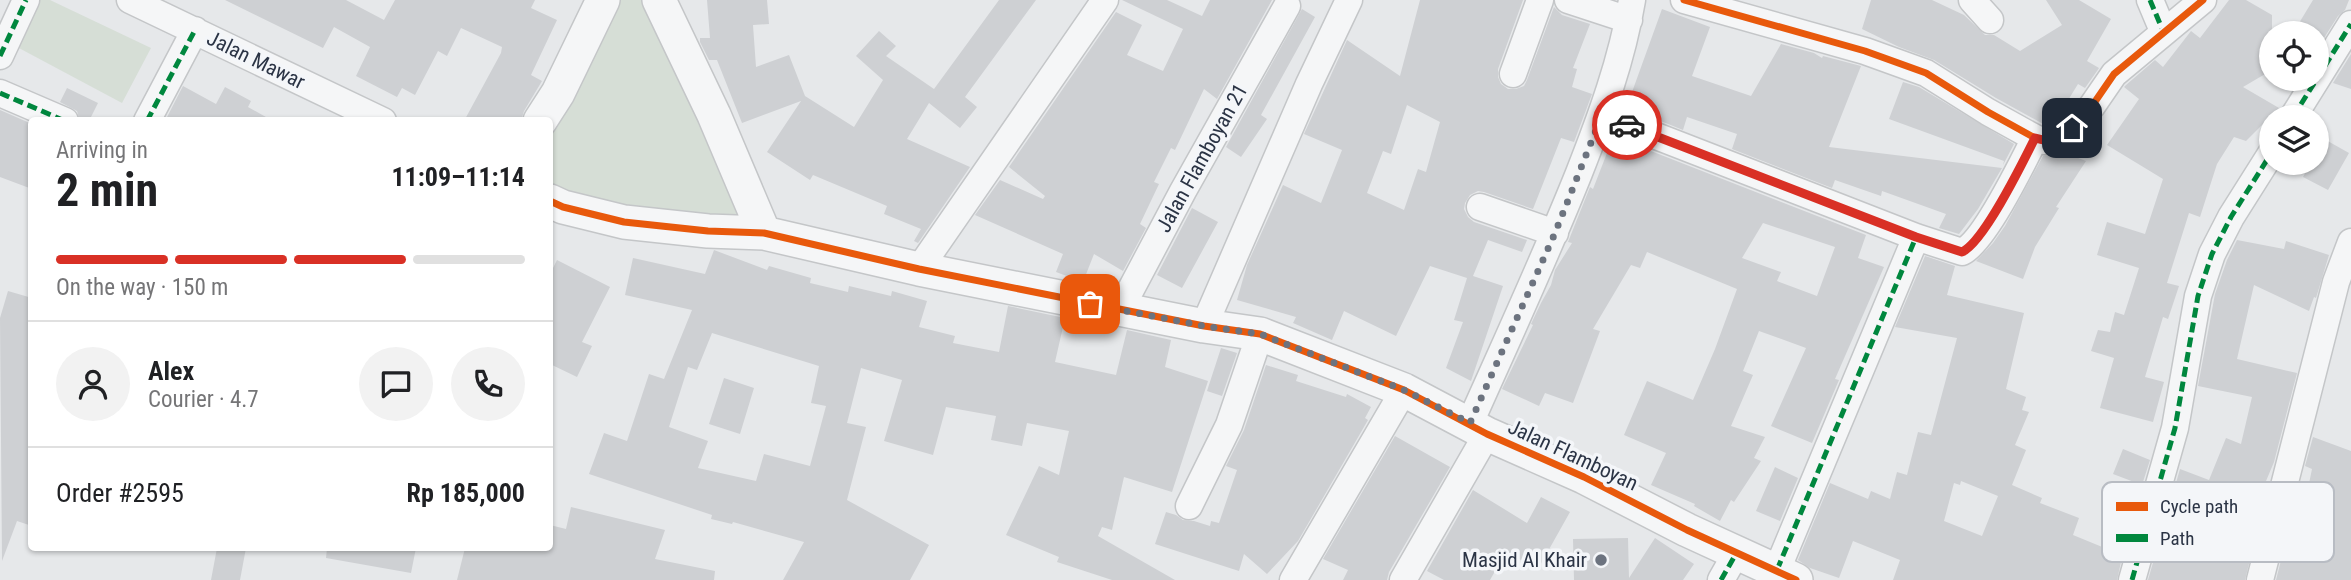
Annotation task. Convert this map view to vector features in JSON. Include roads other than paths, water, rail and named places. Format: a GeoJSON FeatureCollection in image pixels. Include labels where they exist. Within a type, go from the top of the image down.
{"type":"FeatureCollection","features":[{"type":"Feature","properties":{"kind":"street"},"geometry":{"type":"LineString","coordinates":[[0,56],[26,0]]}},
{"type":"Feature","properties":{"kind":"street","name":"Jalan Mawar"},"geometry":{"type":"LineString","coordinates":[[130,0],[375,117]]}},
{"type":"Feature","properties":{"kind":"street"},"geometry":{"type":"LineString","coordinates":[[543,117],[558,93],[603,0]]}},
{"type":"Feature","properties":{"kind":"street"},"geometry":{"type":"LineString","coordinates":[[659,0],[714,115],[765,233]]}},
{"type":"Feature","properties":{"kind":"street"},"geometry":{"type":"LineString","coordinates":[[919,269],[1105,0]]}},
{"type":"Feature","properties":{"kind":"street"},"geometry":{"type":"LineString","coordinates":[[1204,326],[1309,84],[1349,0]]}},
{"type":"Feature","properties":{"kind":"street"},"geometry":{"type":"LineString","coordinates":[[1513,74],[1540,0]]}},
{"type":"Feature","properties":{"kind":"street"},"geometry":{"type":"LineString","coordinates":[[1403,580],[1459,486],[1478,428],[1602,115],[1630,10],[1568,0]]}},
{"type":"Feature","properties":{"kind":"street"},"geometry":{"type":"LineString","coordinates":[[1684,0],[1865,51],[1926,73],[2044,141],[2064,137],[2092,106],[2114,74],[2203,0]]}},
{"type":"Feature","properties":{"kind":"street"},"geometry":{"type":"LineString","coordinates":[[1972,0],[1990,20]]}},
{"type":"Feature","properties":{"kind":"street"},"geometry":{"type":"LineString","coordinates":[[2150,0],[2163,31]]}},
{"type":"Feature","properties":{"kind":"street","name":"Jalan Flamboyan 21"},"geometry":{"type":"LineString","coordinates":[[1105,307],[1183,191],[1286,6]]}},
{"type":"Feature","properties":{"kind":"street"},"geometry":{"type":"LineString","coordinates":[[2300,105],[2351,24]]}},
{"type":"Feature","properties":{"kind":"street"},"geometry":{"type":"LineString","coordinates":[[148,117],[195,30]]}},
{"type":"Feature","properties":{"kind":"street"},"geometry":{"type":"LineString","coordinates":[[0,93],[56,117]]}},
{"type":"Feature","properties":{"kind":"street"},"geometry":{"type":"LineString","coordinates":[[1602,115],[1916,237],[1962,252],[1967,250],[2007,194],[2035,138]]}},
{"type":"Feature","properties":{"kind":"street"},"geometry":{"type":"LineString","coordinates":[[2160,482],[2175,428],[2198,296],[2212,254],[2259,173]]}},
{"type":"Feature","properties":{"kind":"street","name":"Jalan Flamboyan"},"geometry":{"type":"LineString","coordinates":[[556,204],[624,222],[708,231],[765,233],[919,269],[1105,307],[1260,334],[1404,390],[1584,477],[1687,530],[1729,566],[1786,575]]}},
{"type":"Feature","properties":{"kind":"street"},"geometry":{"type":"LineString","coordinates":[[1479,207],[1555,233]]}},
{"type":"Feature","properties":{"kind":"street"},"geometry":{"type":"LineString","coordinates":[[1786,575],[1916,237]]}},
{"type":"Feature","properties":{"kind":"street"},"geometry":{"type":"LineString","coordinates":[[2285,482],[2336,282],[2351,242]]}},
{"type":"Feature","properties":{"kind":"street"},"geometry":{"type":"LineString","coordinates":[[1189,506],[1229,425],[1260,334]]}},
{"type":"Feature","properties":{"kind":"street"},"geometry":{"type":"LineString","coordinates":[[1293,580],[1404,390]]}},
{"type":"Feature","properties":{"kind":"street"},"geometry":{"type":"LineString","coordinates":[[2132,580],[2137,562]]}},
{"type":"Feature","properties":{"kind":"street"},"geometry":{"type":"LineString","coordinates":[[2260,580],[2265,562]]}},
{"type":"Feature","properties":{"kind":"place","name":"Masjid Al Khair"},"geometry":{"type":"Point","coordinates":[1601,560]}}]}
